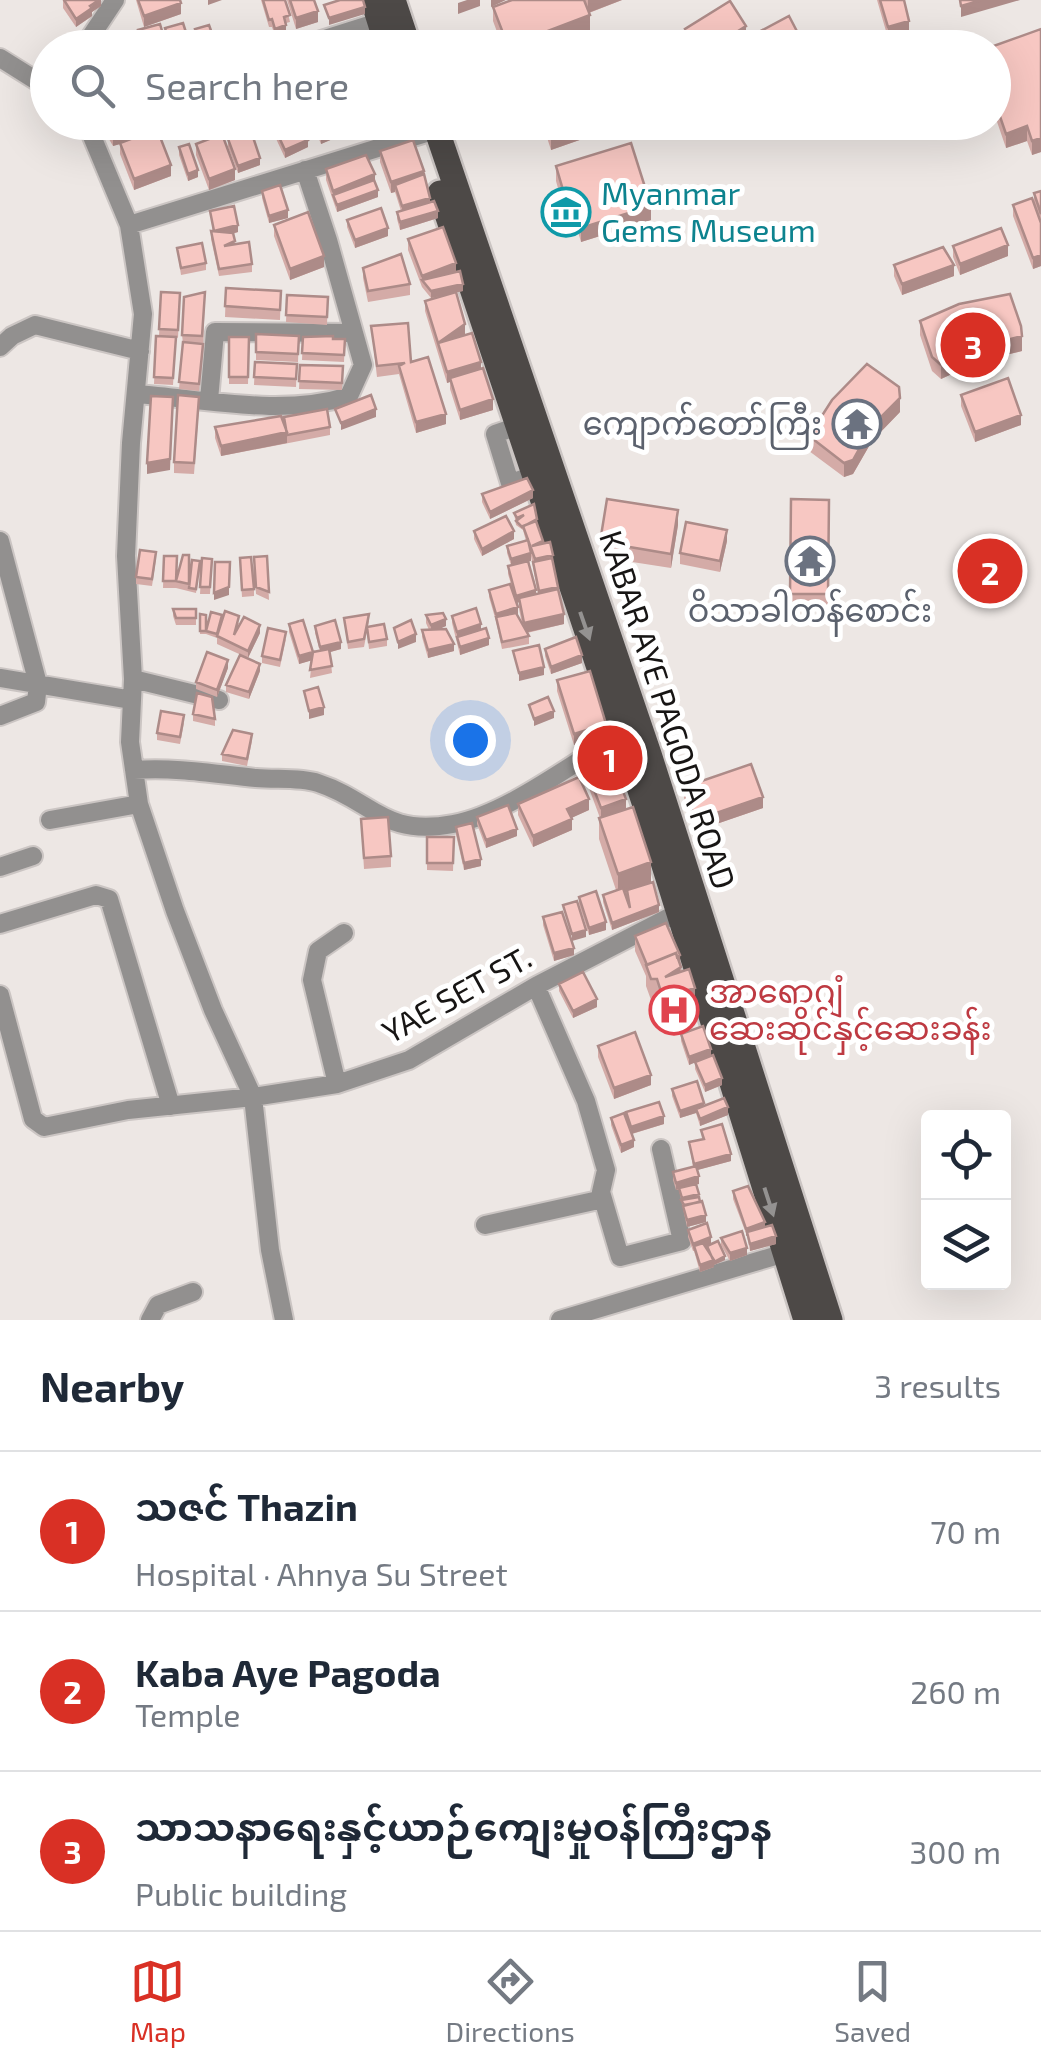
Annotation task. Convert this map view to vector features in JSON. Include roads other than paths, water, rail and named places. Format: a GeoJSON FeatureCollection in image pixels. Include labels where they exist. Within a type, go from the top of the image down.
{"type":"FeatureCollection","features":[{"type":"Feature","properties":{"kind":"main road","name":"KABAR AYE PAGODA ROAD"},"geometry":{"type":"LineString","coordinates":[[431,140],[518,426],[622,734],[688,908]]}},
{"type":"Feature","properties":{"kind":"main road","name":"KABAR AYE PAGODA ROAD"},"geometry":{"type":"LineString","coordinates":[[432,140],[530,398],[817,1317]]}},
{"type":"Feature","properties":{"kind":"main road","name":"KABAR AYE PAGODA ROAD"},"geometry":{"type":"LineString","coordinates":[[757,1130],[785,1253],[817,1317]]}},
{"type":"Feature","properties":{"kind":"street"},"geometry":{"type":"LineString","coordinates":[[95,30],[116,0]]}},
{"type":"Feature","properties":{"kind":"street"},"geometry":{"type":"LineString","coordinates":[[338,30],[386,9]]}},
{"type":"Feature","properties":{"kind":"street"},"geometry":{"type":"LineString","coordinates":[[0,58],[30,77]]}},
{"type":"Feature","properties":{"kind":"street"},"geometry":{"type":"LineString","coordinates":[[94,140],[129,225],[143,314],[126,556],[134,679],[130,742],[134,770],[140,804],[174,911],[253,1097],[270,1250],[284,1320]]}},
{"type":"Feature","properties":{"kind":"street"},"geometry":{"type":"LineString","coordinates":[[129,225],[392,140]]}},
{"type":"Feature","properties":{"kind":"street"},"geometry":{"type":"LineString","coordinates":[[136,394],[276,406],[322,405],[349,396],[363,366],[305,170]]}},
{"type":"Feature","properties":{"kind":"street"},"geometry":{"type":"LineString","coordinates":[[0,347],[35,325],[140,352]]}},
{"type":"Feature","properties":{"kind":"street"},"geometry":{"type":"LineString","coordinates":[[209,400],[215,332],[354,333]]}},
{"type":"Feature","properties":{"kind":"street"},"geometry":{"type":"LineString","coordinates":[[0,541],[7,604],[38,684],[36,702],[0,716]]}},
{"type":"Feature","properties":{"kind":"street"},"geometry":{"type":"LineString","coordinates":[[0,678],[132,700]]}},
{"type":"Feature","properties":{"kind":"street"},"geometry":{"type":"LineString","coordinates":[[134,679],[219,700]]}},
{"type":"Feature","properties":{"kind":"street"},"geometry":{"type":"LineString","coordinates":[[134,770],[193,769],[312,782],[390,822],[413,826],[453,824],[476,818],[532,789],[622,734]]}},
{"type":"Feature","properties":{"kind":"street"},"geometry":{"type":"LineString","coordinates":[[50,820],[140,804]]}},
{"type":"Feature","properties":{"kind":"street"},"geometry":{"type":"LineString","coordinates":[[0,867],[34,856]]}},
{"type":"Feature","properties":{"kind":"street"},"geometry":{"type":"LineString","coordinates":[[0,924],[96,895],[110,900],[172,1106]]}},
{"type":"Feature","properties":{"kind":"street","name":"YAE SET ST."},"geometry":{"type":"LineString","coordinates":[[0,994],[34,1119],[44,1127],[108,1113],[337,1084],[410,1060],[536,986],[688,908]]}},
{"type":"Feature","properties":{"kind":"street"},"geometry":{"type":"LineString","coordinates":[[337,1084],[312,980],[318,951],[344,933]]}},
{"type":"Feature","properties":{"kind":"street"},"geometry":{"type":"LineString","coordinates":[[536,986],[586,1100],[606,1170],[602,1192],[620,1258],[682,1242],[661,1149]]}},
{"type":"Feature","properties":{"kind":"street"},"geometry":{"type":"LineString","coordinates":[[484,1225],[604,1199]]}},
{"type":"Feature","properties":{"kind":"street"},"geometry":{"type":"LineString","coordinates":[[560,1320],[785,1253]]}},
{"type":"Feature","properties":{"kind":"street"},"geometry":{"type":"LineString","coordinates":[[150,1320],[158,1305],[192,1292]]}},
{"type":"Feature","properties":{"kind":"place","name":"Myanmar Gems Museum"},"geometry":{"type":"Point","coordinates":[566,212]}},
{"type":"Feature","properties":{"kind":"place","name":"သာသနာရေးနှင့်ယာဉ်ကျေးမှုဝန်ကြီးဌာန"},"geometry":{"type":"Point","coordinates":[973,345]}},
{"type":"Feature","properties":{"kind":"place","name":"ကျောက်တော်ကြီး"},"geometry":{"type":"Point","coordinates":[857,424]}},
{"type":"Feature","properties":{"kind":"place","name":"ဝိသာခါတန်စောင်း"},"geometry":{"type":"Point","coordinates":[810,561]}},
{"type":"Feature","properties":{"kind":"place","name":"Kaba Aye Pagoda"},"geometry":{"type":"Point","coordinates":[990,571]}},
{"type":"Feature","properties":{"kind":"place","name":"သဇင် Thazin"},"geometry":{"type":"Point","coordinates":[610,758]}},
{"type":"Feature","properties":{"kind":"place","name":"အာရောဂျံ ဆေးဆိုင်နှင့်ဆေးခန်း"},"geometry":{"type":"Point","coordinates":[674,1010]}}]}
